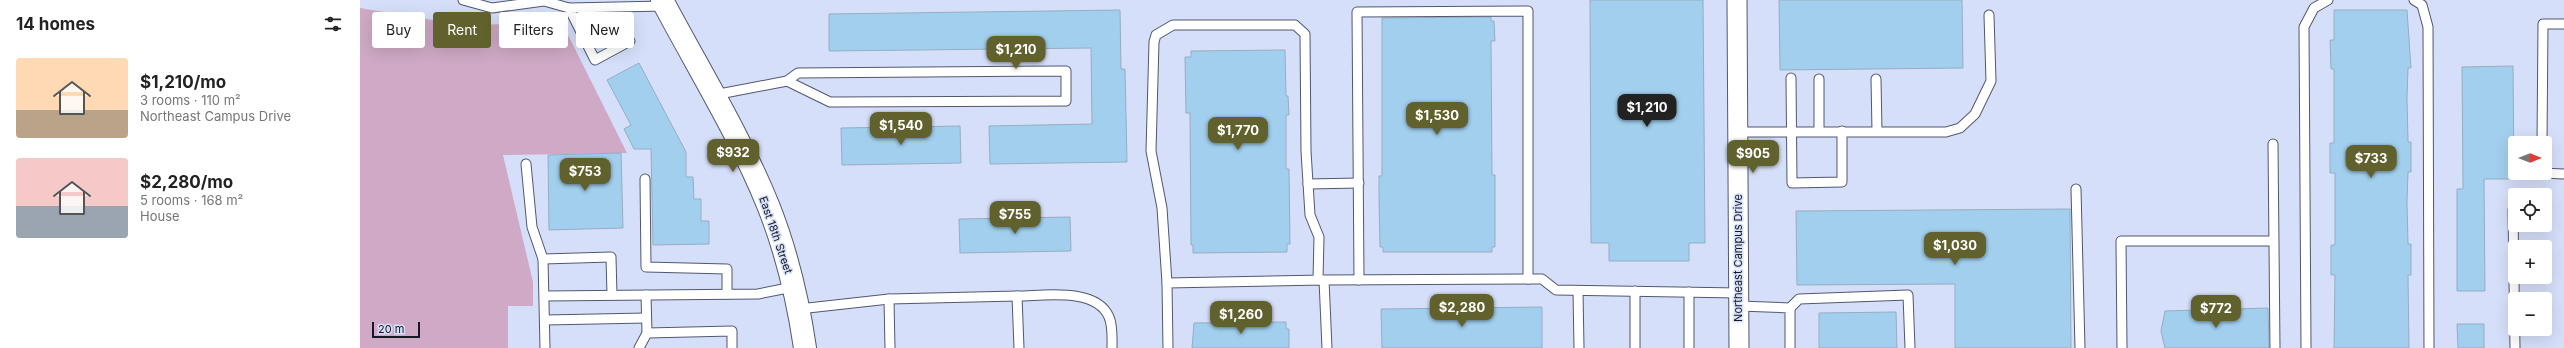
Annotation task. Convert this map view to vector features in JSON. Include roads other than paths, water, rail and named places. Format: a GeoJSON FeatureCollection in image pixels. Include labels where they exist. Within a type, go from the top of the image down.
{"type":"FeatureCollection","features":[{"type":"Feature","properties":{"kind":"street","name":"Northeast Campus Drive"},"geometry":{"type":"LineString","coordinates":[[1737,0],[1739,348]]}},
{"type":"Feature","properties":{"kind":"street","name":"East 18th Street"},"geometry":{"type":"LineString","coordinates":[[664,3],[768,205],[799,309],[805,348]]}},
{"type":"Feature","properties":{"kind":"lane"},"geometry":{"type":"LineString","coordinates":[[463,0],[492,8],[543,1],[569,8],[664,3]]}},
{"type":"Feature","properties":{"kind":"lane"},"geometry":{"type":"LineString","coordinates":[[2306,348],[2304,27],[2314,8],[2328,0]]}},
{"type":"Feature","properties":{"kind":"lane"},"geometry":{"type":"LineString","coordinates":[[2414,0],[2422,5],[2428,27],[2429,348]]}},
{"type":"Feature","properties":{"kind":"lane"},"geometry":{"type":"LineString","coordinates":[[569,8],[576,22]]}},
{"type":"Feature","properties":{"kind":"lane"},"geometry":{"type":"LineString","coordinates":[[1359,280],[1357,12],[1528,11],[1528,279]]}},
{"type":"Feature","properties":{"kind":"lane"},"geometry":{"type":"LineString","coordinates":[[1738,132],[1946,132],[1960,128],[1975,114],[1991,81],[1989,15]]}},
{"type":"Feature","properties":{"kind":"lane"},"geometry":{"type":"LineString","coordinates":[[2542,136],[2543,24],[2564,24]]}},
{"type":"Feature","properties":{"kind":"lane"},"geometry":{"type":"LineString","coordinates":[[1168,348],[1167,283],[1162,208],[1150,151],[1154,42],[1156,35],[1173,25],[1294,25],[1305,34],[1310,215],[1319,237],[1327,348]]}},
{"type":"Feature","properties":{"kind":"lane"},"geometry":{"type":"LineString","coordinates":[[589,48],[595,60],[617,48]]}},
{"type":"Feature","properties":{"kind":"lane"},"geometry":{"type":"LineString","coordinates":[[713,96],[787,81],[798,73],[1066,71],[1066,101],[830,102],[787,81]]}},
{"type":"Feature","properties":{"kind":"lane"},"geometry":{"type":"LineString","coordinates":[[1791,78],[1792,183],[1842,182],[1842,131]]}},
{"type":"Feature","properties":{"kind":"lane"},"geometry":{"type":"LineString","coordinates":[[1819,79],[1819,131]]}},
{"type":"Feature","properties":{"kind":"lane"},"geometry":{"type":"LineString","coordinates":[[1876,79],[1877,131]]}},
{"type":"Feature","properties":{"kind":"lane"},"geometry":{"type":"LineString","coordinates":[[2273,144],[2275,348]]}},
{"type":"Feature","properties":{"kind":"lane"},"geometry":{"type":"LineString","coordinates":[[526,164],[532,227],[544,259],[545,348]]}},
{"type":"Feature","properties":{"kind":"lane"},"geometry":{"type":"LineString","coordinates":[[2552,173],[2564,174]]}},
{"type":"Feature","properties":{"kind":"lane"},"geometry":{"type":"LineString","coordinates":[[645,179],[646,267],[727,268],[727,294]]}},
{"type":"Feature","properties":{"kind":"lane"},"geometry":{"type":"LineString","coordinates":[[1308,184],[1359,183]]}},
{"type":"Feature","properties":{"kind":"lane"},"geometry":{"type":"LineString","coordinates":[[2076,189],[2080,348]]}},
{"type":"Feature","properties":{"kind":"lane"},"geometry":{"type":"LineString","coordinates":[[2513,232],[2515,348]]}},
{"type":"Feature","properties":{"kind":"lane"},"geometry":{"type":"LineString","coordinates":[[2122,348],[2121,241],[2274,242]]}},
{"type":"Feature","properties":{"kind":"lane"},"geometry":{"type":"LineString","coordinates":[[544,259],[611,257],[612,295]]}},
{"type":"Feature","properties":{"kind":"lane"},"geometry":{"type":"LineString","coordinates":[[1167,283],[1321,280],[1542,279],[1556,290],[1689,292],[1790,308]]}},
{"type":"Feature","properties":{"kind":"lane"},"geometry":{"type":"LineString","coordinates":[[545,296],[758,294],[793,287]]}},
{"type":"Feature","properties":{"kind":"lane"},"geometry":{"type":"LineString","coordinates":[[1578,291],[1579,348]]}},
{"type":"Feature","properties":{"kind":"lane"},"geometry":{"type":"LineString","coordinates":[[1635,292],[1635,348]]}},
{"type":"Feature","properties":{"kind":"lane"},"geometry":{"type":"LineString","coordinates":[[1689,292],[1689,348]]}},
{"type":"Feature","properties":{"kind":"lane"},"geometry":{"type":"LineString","coordinates":[[1790,348],[1790,308],[1799,299],[1908,294],[1910,348]]}},
{"type":"Feature","properties":{"kind":"lane"},"geometry":{"type":"LineString","coordinates":[[639,348],[647,333],[646,295]]}},
{"type":"Feature","properties":{"kind":"lane"},"geometry":{"type":"LineString","coordinates":[[1017,296],[1019,348]]}},
{"type":"Feature","properties":{"kind":"lane"},"geometry":{"type":"LineString","coordinates":[[799,309],[889,299],[1078,296],[1104,308],[1110,319],[1112,348]]}},
{"type":"Feature","properties":{"kind":"lane"},"geometry":{"type":"LineString","coordinates":[[889,299],[890,348]]}},
{"type":"Feature","properties":{"kind":"lane"},"geometry":{"type":"LineString","coordinates":[[545,320],[646,318]]}},
{"type":"Feature","properties":{"kind":"lane"},"geometry":{"type":"LineString","coordinates":[[647,333],[732,331],[732,348]]}}]}
